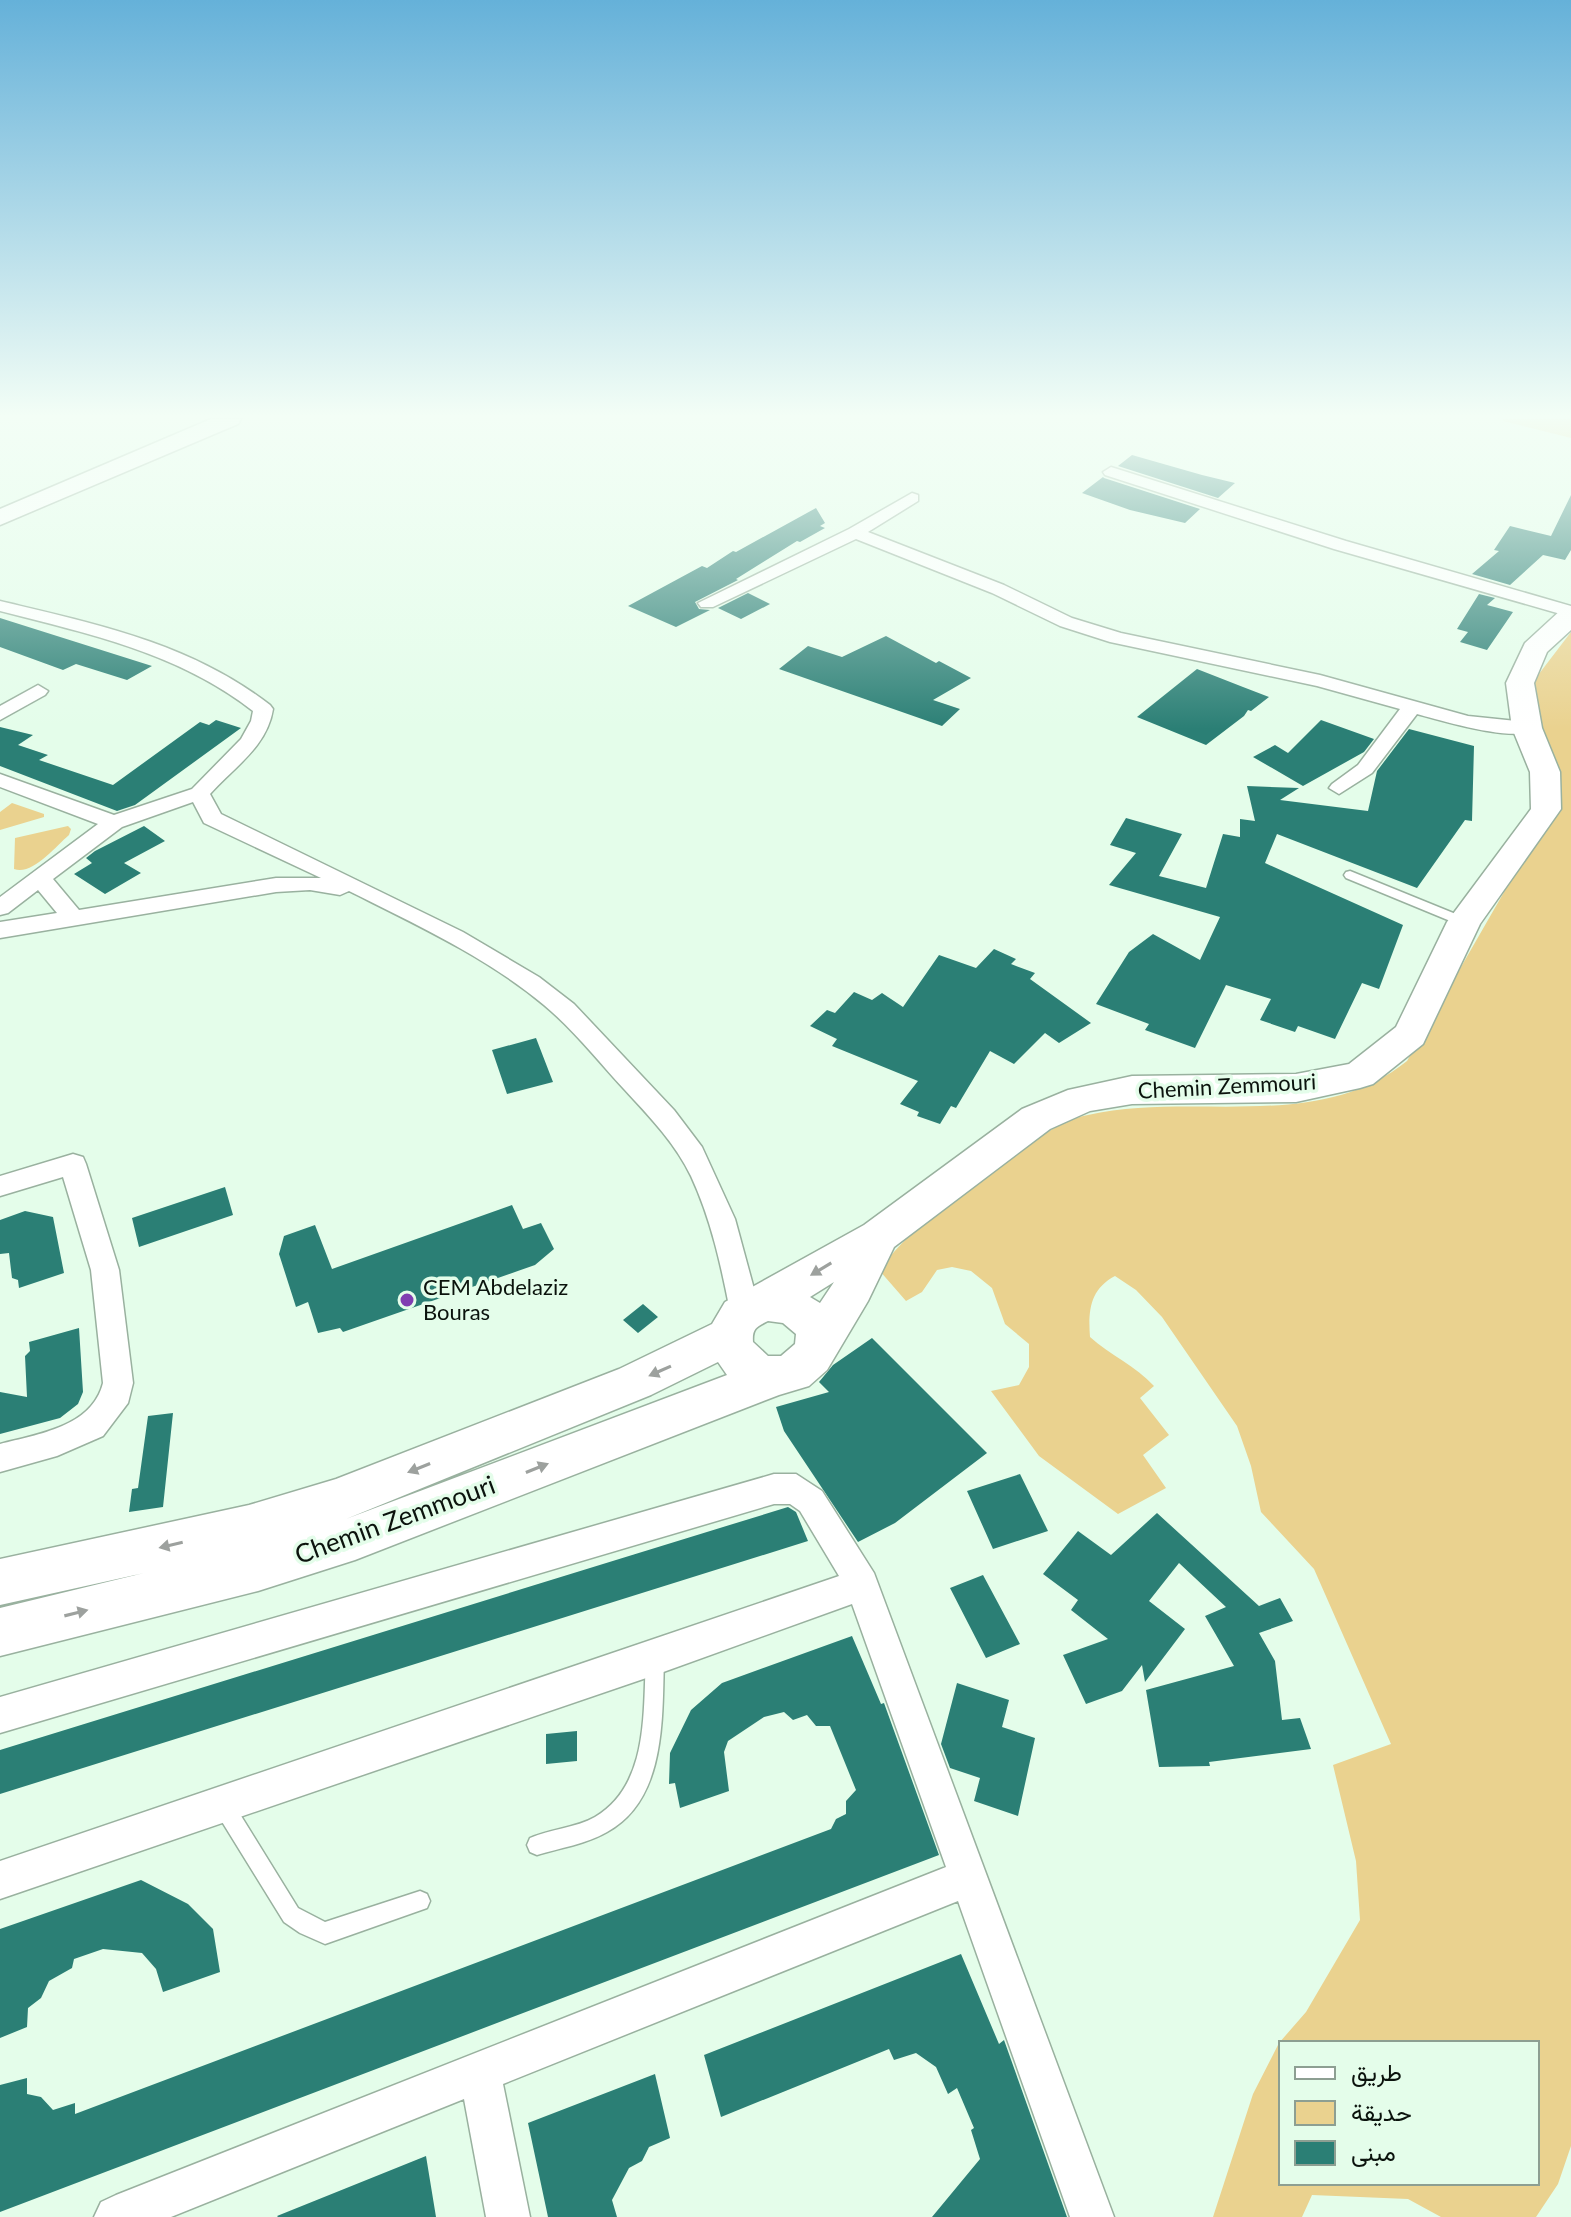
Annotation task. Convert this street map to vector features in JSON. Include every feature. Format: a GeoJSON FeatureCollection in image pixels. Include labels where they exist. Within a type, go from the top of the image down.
{"type":"FeatureCollection","features":[{"type":"Feature","properties":{"kind":"street"},"geometry":{"type":"LineString","coordinates":[[707,603],[872,522]]}},
{"type":"Feature","properties":{"kind":"street"},"geometry":{"type":"LineString","coordinates":[[1269,522],[1571,614]]}},
{"type":"Feature","properties":{"kind":"street"},"geometry":{"type":"LineString","coordinates":[[855,533],[998,589],[1066,622],[1117,638],[1320,681],[1467,722],[1527,728]]}},
{"type":"Feature","properties":{"kind":"street"},"geometry":{"type":"LineString","coordinates":[[0,606],[120,638],[207,670],[243,691],[263,709],[263,725],[199,793],[159,804],[114,822],[0,908]]}},
{"type":"Feature","properties":{"kind":"street","name":"Chemin Zemmouri"},"geometry":{"type":"LineString","coordinates":[[0,1582],[249,1527],[338,1500],[635,1382],[878,1236],[1036,1119],[1081,1100],[1132,1090],[1296,1088],[1360,1075],[1410,1035],[1464,922],[1546,809],[1545,772],[1527,728],[1520,683],[1535,649],[1571,614]]}},
{"type":"Feature","properties":{"kind":"street"},"geometry":{"type":"LineString","coordinates":[[0,714],[38,691]]}},
{"type":"Feature","properties":{"kind":"street"},"geometry":{"type":"LineString","coordinates":[[1339,788],[1365,769],[1413,706]]}},
{"type":"Feature","properties":{"kind":"street"},"geometry":{"type":"LineString","coordinates":[[0,780],[114,822]]}},
{"type":"Feature","properties":{"kind":"street"},"geometry":{"type":"LineString","coordinates":[[199,793],[212,818],[372,894],[533,984],[571,1014],[680,1136],[720,1217],[735,1262],[746,1316],[731,1348],[737,1360],[748,1370],[763,1375],[779,1375],[805,1364],[817,1343],[816,1329],[808,1316],[788,1305],[746,1316]]}},
{"type":"Feature","properties":{"kind":"street"},"geometry":{"type":"LineString","coordinates":[[40,877],[73,918]]}},
{"type":"Feature","properties":{"kind":"street"},"geometry":{"type":"LineString","coordinates":[[0,930],[276,885],[310,883],[372,894]]}},
{"type":"Feature","properties":{"kind":"street"},"geometry":{"type":"LineString","coordinates":[[0,1186],[73,1164],[105,1270],[118,1383],[113,1403],[92,1426],[57,1442],[0,1458]]}},
{"type":"Feature","properties":{"kind":"street","name":"Chemin Zemmouri"},"geometry":{"type":"LineString","coordinates":[[817,1343],[853,1289],[878,1236]]}},
{"type":"Feature","properties":{"kind":"street","name":"Chemin Zemmouri"},"geometry":{"type":"LineString","coordinates":[[0,1632],[258,1568],[355,1538],[779,1375]]}},
{"type":"Feature","properties":{"kind":"street"},"geometry":{"type":"LineString","coordinates":[[0,1715],[774,1489],[796,1489],[811,1501],[862,1584],[1092,2217]]}},
{"type":"Feature","properties":{"kind":"street"},"geometry":{"type":"LineString","coordinates":[[0,1880],[655,1658],[862,1584]]}},
{"type":"Feature","properties":{"kind":"street"},"geometry":{"type":"LineString","coordinates":[[116,2217],[970,1877]]}},
{"type":"Feature","properties":{"kind":"street"},"geometry":{"type":"LineString","coordinates":[[480,2074],[508,2217]]}},
{"type":"Feature","properties":{"kind":"lane"},"geometry":{"type":"LineString","coordinates":[[1350,875],[1464,922]]}},
{"type":"Feature","properties":{"kind":"lane"},"geometry":{"type":"LineString","coordinates":[[537,1845],[603,1824],[626,1805],[639,1782],[647,1750],[655,1658]]}},
{"type":"Feature","properties":{"kind":"lane"},"geometry":{"type":"LineString","coordinates":[[222,1805],[291,1915],[307,1926],[325,1933],[420,1901]]}},
{"type":"Feature","properties":{"kind":"green space"},"geometry":{"type":"Polygon","coordinates":[[[1571,632],[1571,2146],[1558,2184],[1536,2217],[1441,2217],[1408,2199],[1312,2195],[1302,2217],[1213,2217],[1253,2094],[1279,2043],[1279,2185],[1539,2185],[1539,2041],[1281,2041],[1306,2012],[1360,1920],[1356,1861],[1333,1765],[1391,1744],[1314,1569],[1261,1512],[1251,1466],[1237,1426],[1162,1317],[1136,1290],[1115,1276],[1100,1287],[1090,1310],[1090,1337],[1154,1386],[1140,1398],[1169,1435],[1143,1455],[1166,1488],[1118,1514],[1039,1456],[991,1391],[1019,1385],[1029,1367],[1029,1344],[1005,1324],[992,1288],[971,1271],[952,1267],[937,1270],[922,1292],[906,1301],[879,1270],[944,1205],[999,1165],[1069,1121],[1128,1109],[1294,1104],[1334,1097],[1372,1083],[1407,1061],[1519,866],[1542,838],[1555,806],[1532,683],[1571,632]]]}},
{"type":"Feature","properties":{"kind":"green space"},"geometry":{"type":"Polygon","coordinates":[[[12,803],[44,814],[44,817],[0,830],[0,812],[12,803]]]}},
{"type":"Feature","properties":{"kind":"green space"},"geometry":{"type":"Polygon","coordinates":[[[68,826],[71,829],[69,835],[43,859],[28,868],[14,869],[15,838],[68,826]]]}},
{"type":"Feature","properties":{"kind":"building"},"geometry":{"type":"Polygon","coordinates":[[[790,522],[825,523],[820,526],[825,528],[797,541],[738,580],[695,602],[699,609],[710,610],[676,627],[628,606],[702,566],[707,568],[790,522]]]}},
{"type":"Feature","properties":{"kind":"building"},"geometry":{"type":"Polygon","coordinates":[[[1558,522],[1571,522],[1571,550],[1565,560],[1543,555],[1510,585],[1472,574],[1499,551],[1494,550],[1510,526],[1551,536],[1558,522]]]}},
{"type":"Feature","properties":{"kind":"building"},"geometry":{"type":"Polygon","coordinates":[[[748,593],[770,604],[741,619],[718,608],[748,593]]]}},
{"type":"Feature","properties":{"kind":"building"},"geometry":{"type":"Polygon","coordinates":[[[1479,594],[1495,598],[1487,605],[1513,612],[1487,650],[1460,642],[1468,632],[1457,629],[1479,594]]]}},
{"type":"Feature","properties":{"kind":"building"},"geometry":{"type":"Polygon","coordinates":[[[0,618],[152,666],[127,680],[76,664],[63,670],[0,647],[0,618]]]}},
{"type":"Feature","properties":{"kind":"building"},"geometry":{"type":"Polygon","coordinates":[[[886,636],[971,678],[933,700],[960,709],[942,726],[779,669],[808,646],[842,657],[886,636]]]}},
{"type":"Feature","properties":{"kind":"building"},"geometry":{"type":"Polygon","coordinates":[[[1197,669],[1269,697],[1206,745],[1137,717],[1197,669]]]}},
{"type":"Feature","properties":{"kind":"building"},"geometry":{"type":"Polygon","coordinates":[[[216,720],[241,728],[135,805],[117,811],[0,766],[0,727],[33,735],[18,745],[48,755],[39,760],[113,785],[200,722],[209,725],[216,720]]]}},
{"type":"Feature","properties":{"kind":"building"},"geometry":{"type":"Polygon","coordinates":[[[1321,720],[1374,739],[1364,752],[1303,786],[1253,757],[1275,745],[1288,753],[1321,720]]]}},
{"type":"Feature","properties":{"kind":"building"},"geometry":{"type":"Polygon","coordinates":[[[1409,729],[1474,746],[1472,821],[1465,820],[1417,888],[1277,834],[1265,863],[1403,925],[1379,989],[1362,983],[1335,1039],[1298,1026],[1295,1032],[1260,1020],[1271,999],[1226,985],[1195,1048],[1145,1030],[1149,1024],[1096,1004],[1129,952],[1153,934],[1200,960],[1220,917],[1109,885],[1136,853],[1110,845],[1126,818],[1182,834],[1159,876],[1206,888],[1223,834],[1240,837],[1240,819],[1255,821],[1247,786],[1299,788],[1280,800],[1368,811],[1377,771],[1409,729]]]}},
{"type":"Feature","properties":{"kind":"building"},"geometry":{"type":"Polygon","coordinates":[[[144,826],[165,841],[124,863],[141,873],[105,894],[74,874],[92,863],[86,858],[95,851],[144,826]]]}},
{"type":"Feature","properties":{"kind":"building"},"geometry":{"type":"Polygon","coordinates":[[[994,949],[1016,959],[1011,964],[1035,973],[1030,979],[1091,1023],[1059,1043],[1045,1033],[1014,1064],[990,1051],[956,1108],[951,1106],[940,1124],[917,1116],[919,1112],[900,1104],[918,1081],[832,1046],[837,1039],[810,1026],[827,1010],[835,1013],[854,992],[872,1000],[882,993],[903,1007],[939,955],[976,968],[994,949]]]}},
{"type":"Feature","properties":{"kind":"building"},"geometry":{"type":"Polygon","coordinates":[[[536,1038],[553,1082],[507,1094],[492,1050],[536,1038]]]}},
{"type":"Feature","properties":{"kind":"building"},"geometry":{"type":"Polygon","coordinates":[[[225,1187],[233,1215],[139,1247],[132,1218],[225,1187]]]}},
{"type":"Feature","properties":{"kind":"building"},"geometry":{"type":"Polygon","coordinates":[[[512,1205],[523,1229],[541,1223],[554,1249],[535,1265],[343,1332],[340,1328],[318,1333],[308,1302],[296,1307],[279,1254],[284,1236],[315,1225],[332,1269],[512,1205]]]}},
{"type":"Feature","properties":{"kind":"building"},"geometry":{"type":"Polygon","coordinates":[[[25,1211],[53,1217],[64,1273],[19,1288],[18,1280],[12,1278],[9,1253],[0,1254],[0,1220],[25,1211]]]}},
{"type":"Feature","properties":{"kind":"building"},"geometry":{"type":"Polygon","coordinates":[[[643,1304],[658,1317],[638,1333],[623,1320],[643,1304]]]}},
{"type":"Feature","properties":{"kind":"building"},"geometry":{"type":"Polygon","coordinates":[[[79,1328],[83,1392],[78,1404],[60,1418],[0,1434],[0,1392],[27,1397],[25,1356],[30,1351],[29,1342],[79,1328]]]}},
{"type":"Feature","properties":{"kind":"building"},"geometry":{"type":"Polygon","coordinates":[[[872,1338],[987,1453],[895,1523],[858,1542],[784,1431],[776,1407],[829,1392],[819,1382],[833,1365],[872,1338]]]}},
{"type":"Feature","properties":{"kind":"building"},"geometry":{"type":"Polygon","coordinates":[[[173,1413],[163,1507],[129,1512],[132,1489],[138,1488],[148,1416],[173,1413]]]}},
{"type":"Feature","properties":{"kind":"building"},"geometry":{"type":"Polygon","coordinates":[[[1020,1474],[1048,1531],[993,1549],[967,1491],[1020,1474]]]}},
{"type":"Feature","properties":{"kind":"building"},"geometry":{"type":"Polygon","coordinates":[[[788,1507],[796,1512],[808,1541],[0,1794],[0,1750],[788,1507]]]}},
{"type":"Feature","properties":{"kind":"building"},"geometry":{"type":"Polygon","coordinates":[[[1157,1513],[1259,1606],[1280,1598],[1293,1621],[1259,1633],[1275,1661],[1282,1720],[1300,1718],[1311,1749],[1209,1762],[1210,1766],[1159,1767],[1146,1690],[1234,1666],[1205,1616],[1226,1607],[1179,1563],[1149,1601],[1185,1629],[1145,1682],[1142,1665],[1122,1691],[1086,1704],[1063,1655],[1108,1639],[1071,1610],[1078,1600],[1043,1574],[1078,1531],[1111,1555],[1157,1513]]]}},
{"type":"Feature","properties":{"kind":"building"},"geometry":{"type":"Polygon","coordinates":[[[983,1575],[1020,1644],[986,1658],[950,1588],[983,1575]]]}},
{"type":"Feature","properties":{"kind":"building"},"geometry":{"type":"Polygon","coordinates":[[[852,1636],[881,1704],[884,1703],[939,1855],[0,2212],[0,2085],[27,2078],[27,2094],[41,2097],[53,2110],[75,2103],[75,2114],[831,1829],[836,1819],[846,1814],[846,1801],[856,1790],[830,1726],[816,1726],[807,1715],[793,1720],[784,1712],[764,1717],[728,1741],[724,1752],[729,1791],[680,1808],[675,1783],[669,1784],[670,1753],[691,1710],[722,1683],[852,1636]]]}},
{"type":"Feature","properties":{"kind":"building"},"geometry":{"type":"Polygon","coordinates":[[[957,1683],[1009,1700],[1002,1727],[1035,1738],[1018,1816],[974,1801],[980,1778],[950,1768],[941,1744],[957,1683]]]}},
{"type":"Feature","properties":{"kind":"building"},"geometry":{"type":"Polygon","coordinates":[[[577,1731],[577,1761],[546,1764],[546,1734],[577,1731]]]}},
{"type":"Feature","properties":{"kind":"building"},"geometry":{"type":"Polygon","coordinates":[[[141,1880],[188,1904],[213,1929],[220,1972],[163,1992],[156,1969],[142,1953],[103,1949],[74,1959],[72,1968],[49,1981],[41,1998],[28,2008],[27,2027],[0,2038],[0,1929],[141,1880]]]}},
{"type":"Feature","properties":{"kind":"building"},"geometry":{"type":"Polygon","coordinates":[[[961,1954],[999,2044],[1004,2040],[1067,2217],[932,2217],[980,2159],[971,2130],[974,2128],[957,2088],[948,2094],[936,2067],[916,2053],[894,2060],[889,2049],[721,2117],[704,2055],[961,1954]]]}},
{"type":"Feature","properties":{"kind":"building"},"geometry":{"type":"Polygon","coordinates":[[[655,2074],[670,2138],[649,2147],[642,2161],[629,2168],[612,2200],[617,2217],[548,2217],[528,2123],[655,2074]]]}},
{"type":"Feature","properties":{"kind":"building"},"geometry":{"type":"Polygon","coordinates":[[[426,2156],[436,2217],[277,2216],[426,2156]]]}},
{"type":"Feature","properties":{"kind":"place","name":"CEM Abdelaziz Bouras"},"geometry":{"type":"Point","coordinates":[407,1300]}}]}
